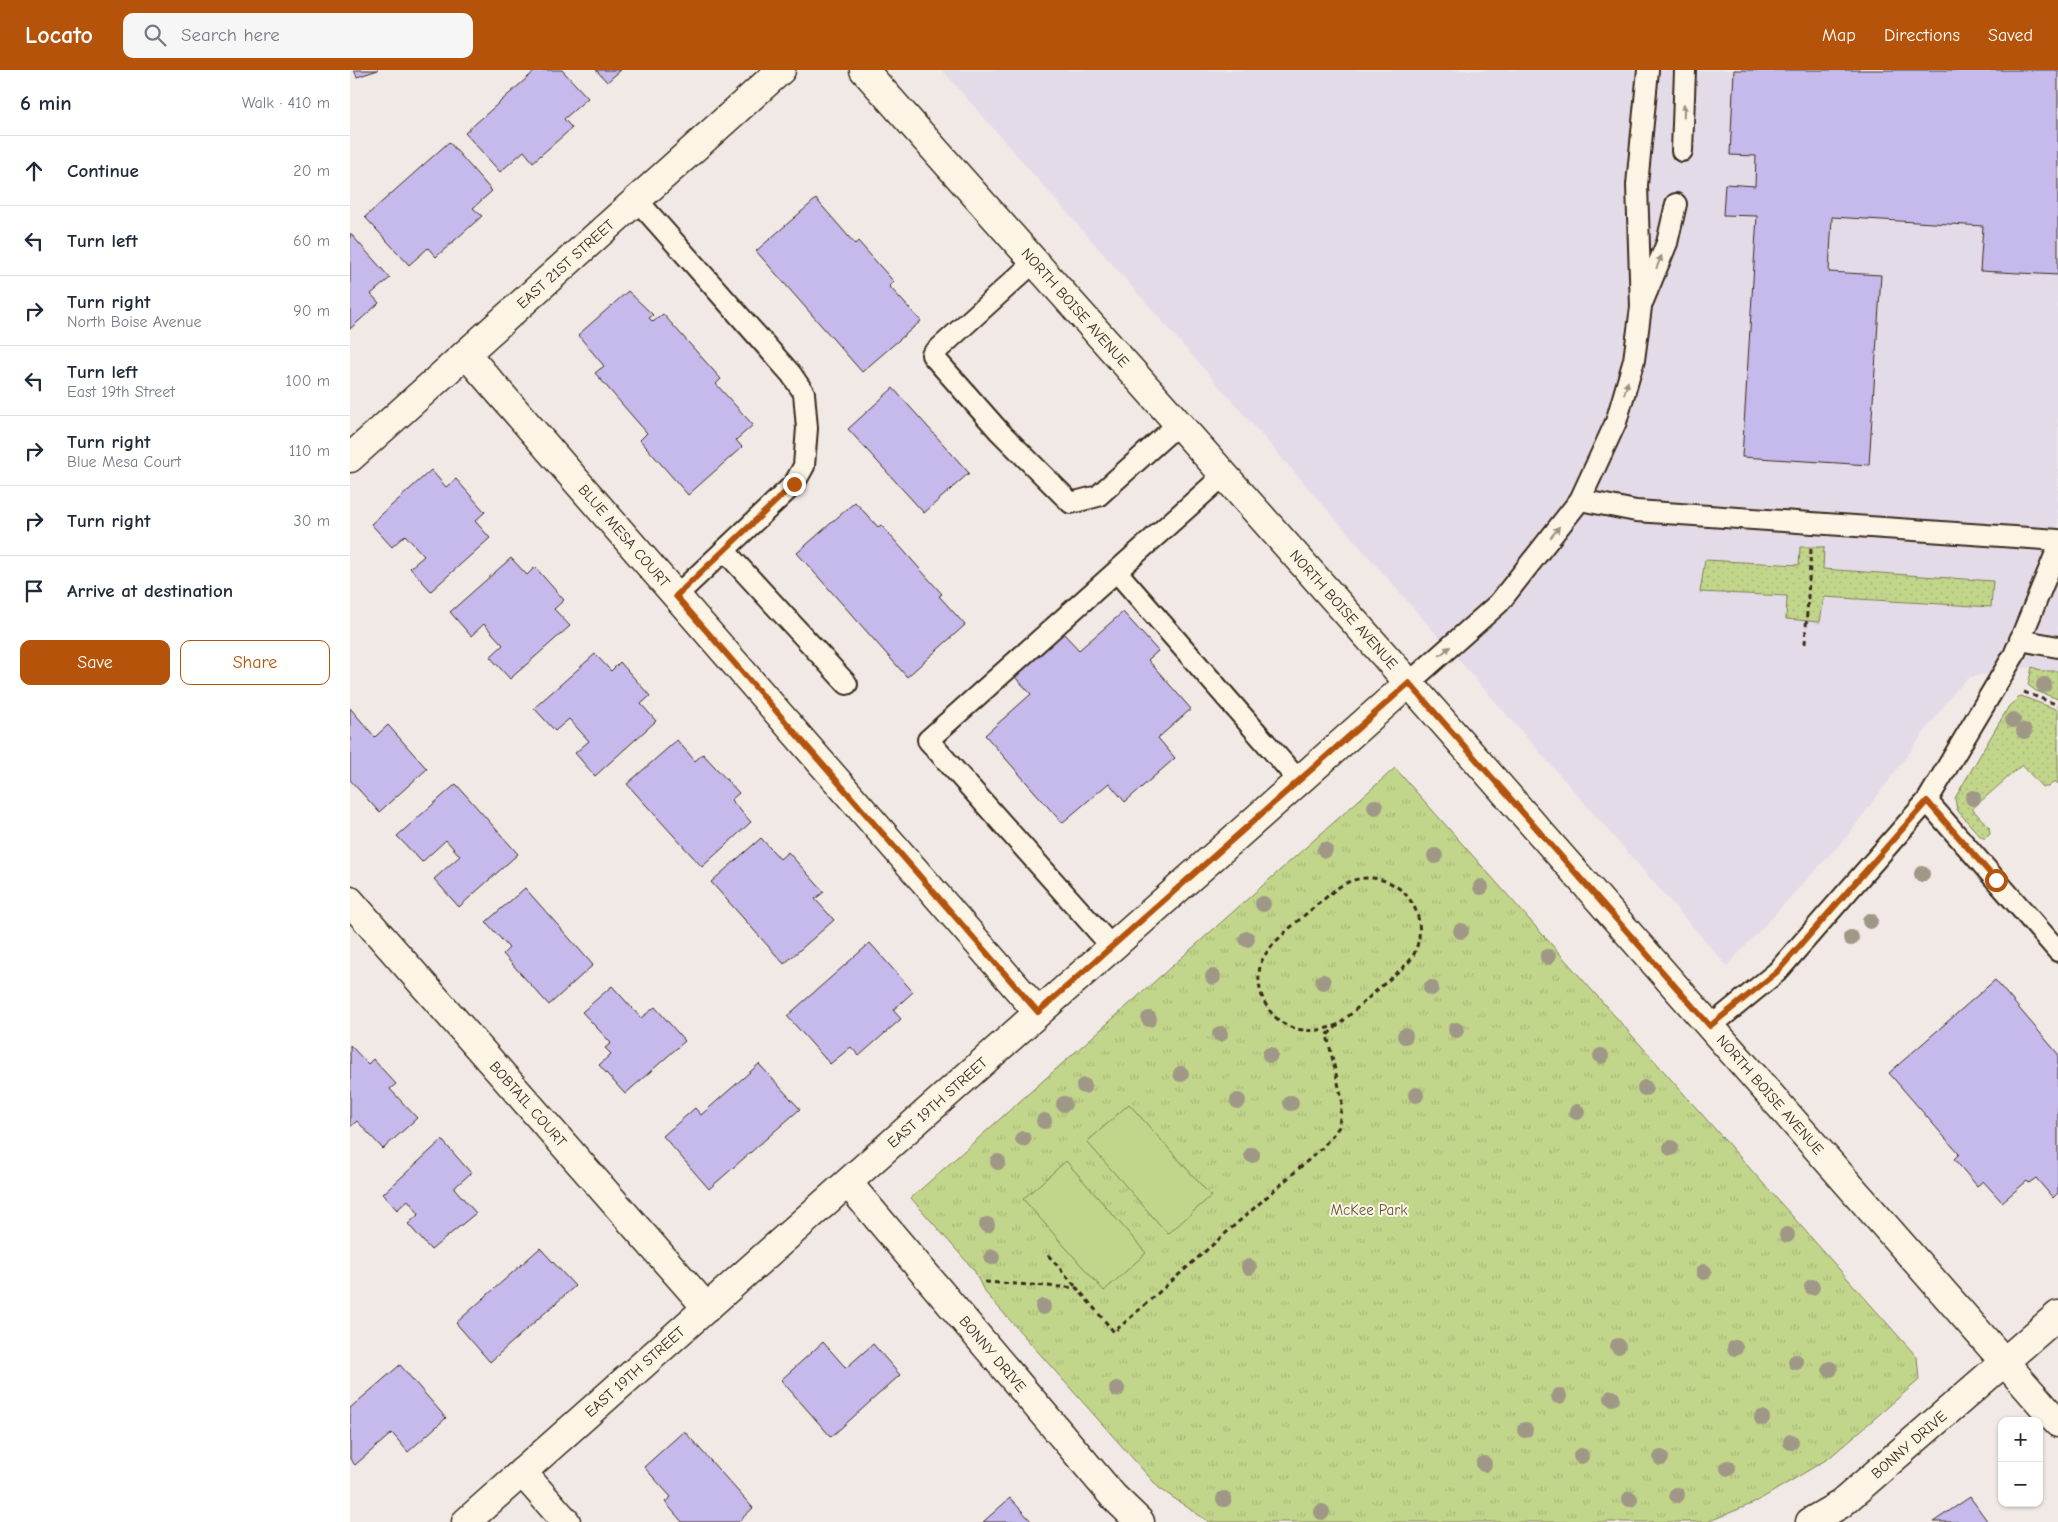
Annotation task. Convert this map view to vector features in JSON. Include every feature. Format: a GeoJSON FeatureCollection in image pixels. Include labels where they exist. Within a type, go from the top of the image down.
{"type":"FeatureCollection","features":[{"type":"Feature","properties":{"kind":"street","name":"EAST 21ST STREET"},"geometry":{"type":"LineString","coordinates":[[350,458],[781,70]]}},
{"type":"Feature","properties":{"kind":"street","name":"NORTH BOISE AVENUE"},"geometry":{"type":"LineString","coordinates":[[864,70],[1409,683],[2058,1423]]}},
{"type":"Feature","properties":{"kind":"street","name":"BLUE MESA COURT"},"geometry":{"type":"LineString","coordinates":[[466,354],[1038,1012]]}},
{"type":"Feature","properties":{"kind":"street","name":"EAST 19TH STREET"},"geometry":{"type":"LineString","coordinates":[[466,1522],[1409,683]]}},
{"type":"Feature","properties":{"kind":"street","name":"BOBTAIL COURT"},"geometry":{"type":"LineString","coordinates":[[350,901],[707,1308]]}},
{"type":"Feature","properties":{"kind":"street","name":"BONNY DRIVE"},"geometry":{"type":"LineString","coordinates":[[848,1182],[1113,1496],[1140,1522]]}},
{"type":"Feature","properties":{"kind":"street","name":"BONNY DRIVE"},"geometry":{"type":"LineString","coordinates":[[1810,1522],[1841,1504],[2058,1315]]}},
{"type":"Feature","properties":{"kind":"street"},"geometry":{"type":"LineString","coordinates":[[522,1472],[566,1522]]}},
{"type":"Feature","properties":{"kind":"lane"},"geometry":{"type":"LineString","coordinates":[[1409,683],[1499,603],[1580,500],[1616,422],[1634,360],[1641,307],[1636,184],[1648,70]]}},
{"type":"Feature","properties":{"kind":"lane"},"geometry":{"type":"LineString","coordinates":[[1682,151],[1685,70]]}},
{"type":"Feature","properties":{"kind":"lane"},"geometry":{"type":"LineString","coordinates":[[637,200],[791,374],[804,394],[807,428],[804,466],[794,484],[676,596]]}},
{"type":"Feature","properties":{"kind":"lane"},"geometry":{"type":"LineString","coordinates":[[1641,307],[1667,243],[1676,204]]}},
{"type":"Feature","properties":{"kind":"lane"},"geometry":{"type":"LineString","coordinates":[[1034,262],[932,354],[999,431],[1071,503],[1098,496],[1178,424]]}},
{"type":"Feature","properties":{"kind":"lane"},"geometry":{"type":"LineString","coordinates":[[1112,947],[928,740],[1224,475]]}},
{"type":"Feature","properties":{"kind":"lane"},"geometry":{"type":"LineString","coordinates":[[1580,500],[1636,511],[2058,540]]}},
{"type":"Feature","properties":{"kind":"lane"},"geometry":{"type":"LineString","coordinates":[[1710,1026],[1777,972],[1927,801],[2000,680],[2020,640],[2058,548]]}},
{"type":"Feature","properties":{"kind":"lane"},"geometry":{"type":"LineString","coordinates":[[724,550],[848,684]]}},
{"type":"Feature","properties":{"kind":"lane"},"geometry":{"type":"LineString","coordinates":[[1117,572],[1299,781]]}},
{"type":"Feature","properties":{"kind":"lane"},"geometry":{"type":"LineString","coordinates":[[2020,640],[2058,647]]}},
{"type":"Feature","properties":{"kind":"lane"},"geometry":{"type":"LineString","coordinates":[[1927,801],[2058,951]]}},
{"type":"Feature","properties":{"kind":"path"},"geometry":{"type":"LineString","coordinates":[[1805,644],[1812,523]]}},
{"type":"Feature","properties":{"kind":"path"},"geometry":{"type":"LineString","coordinates":[[2000,680],[2058,706]]}},
{"type":"Feature","properties":{"kind":"path"},"geometry":{"type":"LineString","coordinates":[[1048,1255],[1114,1332],[1322,1148],[1339,1127],[1342,1100],[1327,1035],[1340,1024],[1413,958],[1420,937],[1417,912],[1404,892],[1382,878],[1357,877],[1338,886],[1273,945],[1261,962],[1258,984],[1263,1002],[1280,1023],[1302,1030],[1323,1030],[1340,1024]]}},
{"type":"Feature","properties":{"kind":"path"},"geometry":{"type":"LineString","coordinates":[[985,1282],[1077,1288]]}},
{"type":"Feature","properties":{"kind":"shaded area"},"geometry":{"type":"Polygon","coordinates":[[[942,70],[2058,70],[2058,671],[2043,671],[2032,667],[1970,677],[1955,691],[1849,834],[1727,966],[942,70]]]}},
{"type":"Feature","properties":{"kind":"green space"},"geometry":{"type":"Polygon","coordinates":[[[1800,547],[1824,547],[1823,569],[1993,581],[1991,607],[1824,597],[1820,622],[1786,619],[1787,596],[1700,592],[1705,560],[1799,565],[1800,547]]]}},
{"type":"Feature","properties":{"kind":"green space"},"geometry":{"type":"Polygon","coordinates":[[[2032,667],[2043,671],[2058,671],[2058,699],[2036,691],[2028,685],[2032,667]]]}},
{"type":"Feature","properties":{"kind":"green space"},"geometry":{"type":"Polygon","coordinates":[[[2021,696],[2058,710],[2058,784],[2055,781],[2048,787],[2042,787],[2022,765],[1972,809],[1989,827],[1990,834],[1985,839],[1980,836],[1957,810],[1955,798],[2009,706],[2021,696]]]}},
{"type":"Feature","properties":{"kind":"green space","name":"McKee Park"},"geometry":{"type":"Polygon","coordinates":[[[1395,768],[1917,1357],[1919,1380],[1829,1458],[1754,1503],[1707,1522],[1209,1522],[1159,1488],[984,1291],[974,1270],[911,1198],[1395,768]]]}},
{"type":"Feature","properties":{"kind":"green space"},"geometry":{"type":"Polygon","coordinates":[[[1129,1104],[1211,1196],[1168,1234],[1087,1142],[1129,1104]]]}},
{"type":"Feature","properties":{"kind":"green space"},"geometry":{"type":"Polygon","coordinates":[[[1066,1161],[1146,1253],[1104,1291],[1023,1199],[1066,1161]]]}},
{"type":"Feature","properties":{"kind":"building"},"geometry":{"type":"Polygon","coordinates":[[[354,70],[378,70],[357,77],[354,70]]]}},
{"type":"Feature","properties":{"kind":"building"},"geometry":{"type":"Polygon","coordinates":[[[536,70],[562,70],[588,98],[564,119],[572,128],[533,162],[524,151],[500,172],[465,133],[536,70]]]}},
{"type":"Feature","properties":{"kind":"building"},"geometry":{"type":"Polygon","coordinates":[[[596,70],[621,70],[607,82],[596,70]]]}},
{"type":"Feature","properties":{"kind":"building"},"geometry":{"type":"Polygon","coordinates":[[[1734,70],[2058,70],[2058,275],[1980,271],[1983,226],[1832,217],[1829,272],[1881,275],[1869,465],[1742,457],[1757,216],[1723,215],[1725,184],[1755,186],[1756,156],[1730,155],[1734,70]]]}},
{"type":"Feature","properties":{"kind":"building"},"geometry":{"type":"Polygon","coordinates":[[[449,142],[492,191],[473,208],[482,216],[436,257],[428,248],[409,265],[365,217],[449,142]]]}},
{"type":"Feature","properties":{"kind":"building"},"geometry":{"type":"Polygon","coordinates":[[[816,199],[855,244],[858,241],[894,282],[889,286],[921,321],[862,372],[756,251],[816,199]]]}},
{"type":"Feature","properties":{"kind":"building"},"geometry":{"type":"Polygon","coordinates":[[[350,233],[390,278],[371,294],[379,303],[350,329],[350,233]]]}},
{"type":"Feature","properties":{"kind":"building"},"geometry":{"type":"Polygon","coordinates":[[[628,291],[653,315],[649,318],[653,322],[663,314],[721,379],[716,384],[753,425],[736,440],[742,447],[688,495],[640,440],[647,433],[595,373],[604,366],[578,335],[628,291]]]}},
{"type":"Feature","properties":{"kind":"building"},"geometry":{"type":"Polygon","coordinates":[[[893,388],[969,473],[924,513],[848,429],[893,388]]]}},
{"type":"Feature","properties":{"kind":"building"},"geometry":{"type":"Polygon","coordinates":[[[431,470],[446,487],[456,479],[485,512],[475,521],[490,538],[431,591],[410,568],[424,556],[405,535],[392,547],[371,524],[431,470]]]}},
{"type":"Feature","properties":{"kind":"building"},"geometry":{"type":"Polygon","coordinates":[[[855,502],[878,527],[881,525],[942,594],[939,596],[965,625],[907,677],[797,553],[855,502]]]}},
{"type":"Feature","properties":{"kind":"building"},"geometry":{"type":"Polygon","coordinates":[[[511,558],[527,575],[535,567],[564,600],[554,609],[570,626],[510,679],[490,657],[503,645],[484,624],[471,636],[450,612],[511,558]]]}},
{"type":"Feature","properties":{"kind":"building"},"geometry":{"type":"Polygon","coordinates":[[[1123,612],[1158,651],[1148,660],[1191,709],[1158,738],[1175,758],[1125,802],[1109,783],[1062,823],[985,735],[1031,694],[1014,676],[1063,633],[1079,650],[1123,612]]]}},
{"type":"Feature","properties":{"kind":"building"},"geometry":{"type":"Polygon","coordinates":[[[595,654],[611,671],[620,662],[650,696],[641,704],[656,721],[595,776],[575,753],[589,741],[569,719],[555,731],[534,708],[595,654]]]}},
{"type":"Feature","properties":{"kind":"building"},"geometry":{"type":"Polygon","coordinates":[[[350,708],[375,737],[388,725],[427,769],[379,812],[350,780],[350,708]]]}},
{"type":"Feature","properties":{"kind":"building"},"geometry":{"type":"Polygon","coordinates":[[[677,740],[695,761],[703,754],[739,793],[731,800],[751,822],[702,867],[627,784],[677,740]]]}},
{"type":"Feature","properties":{"kind":"building"},"geometry":{"type":"Polygon","coordinates":[[[456,784],[518,854],[459,907],[434,879],[460,856],[446,840],[422,862],[397,836],[456,784]]]}},
{"type":"Feature","properties":{"kind":"building"},"geometry":{"type":"Polygon","coordinates":[[[761,838],[780,859],[788,852],[824,892],[815,899],[834,920],[784,964],[711,882],[761,838]]]}},
{"type":"Feature","properties":{"kind":"building"},"geometry":{"type":"Polygon","coordinates":[[[525,888],[593,965],[549,1005],[503,954],[509,948],[486,922],[525,888]]]}},
{"type":"Feature","properties":{"kind":"building"},"geometry":{"type":"Polygon","coordinates":[[[870,943],[913,992],[893,1010],[901,1019],[859,1056],[851,1047],[830,1064],[787,1016],[870,943]]]}},
{"type":"Feature","properties":{"kind":"building"},"geometry":{"type":"Polygon","coordinates":[[[1995,980],[2058,1054],[2058,1193],[2053,1198],[2036,1178],[2029,1183],[2027,1181],[2002,1202],[1983,1181],[1977,1186],[1954,1159],[1959,1154],[1889,1073],[1995,980]]]}},
{"type":"Feature","properties":{"kind":"building"},"geometry":{"type":"Polygon","coordinates":[[[612,986],[641,1018],[655,1007],[685,1041],[625,1094],[599,1065],[611,1054],[605,1048],[611,1043],[582,1012],[612,986]]]}},
{"type":"Feature","properties":{"kind":"building"},"geometry":{"type":"Polygon","coordinates":[[[350,1045],[368,1064],[373,1059],[396,1084],[390,1089],[417,1118],[383,1149],[357,1121],[350,1127],[350,1045]]]}},
{"type":"Feature","properties":{"kind":"building"},"geometry":{"type":"Polygon","coordinates":[[[759,1064],[800,1109],[709,1189],[663,1136],[695,1108],[701,1115],[759,1064]]]}},
{"type":"Feature","properties":{"kind":"building"},"geometry":{"type":"Polygon","coordinates":[[[442,1140],[471,1173],[454,1188],[476,1213],[431,1250],[408,1224],[419,1214],[408,1200],[397,1210],[383,1194],[442,1140]]]}},
{"type":"Feature","properties":{"kind":"building"},"geometry":{"type":"Polygon","coordinates":[[[540,1248],[575,1286],[490,1362],[456,1323],[540,1248]]]}},
{"type":"Feature","properties":{"kind":"building"},"geometry":{"type":"Polygon","coordinates":[[[823,1342],[846,1368],[873,1344],[900,1375],[831,1437],[781,1380],[823,1342]]]}},
{"type":"Feature","properties":{"kind":"building"},"geometry":{"type":"Polygon","coordinates":[[[400,1365],[446,1418],[408,1452],[392,1433],[355,1465],[350,1459],[350,1408],[400,1365]]]}},
{"type":"Feature","properties":{"kind":"building"},"geometry":{"type":"Polygon","coordinates":[[[684,1431],[753,1508],[738,1522],[682,1522],[665,1502],[671,1497],[644,1467],[684,1431]]]}},
{"type":"Feature","properties":{"kind":"building"},"geometry":{"type":"Polygon","coordinates":[[[1970,1497],[1988,1522],[1933,1522],[1970,1497]]]}},
{"type":"Feature","properties":{"kind":"building"},"geometry":{"type":"Polygon","coordinates":[[[1010,1498],[1032,1522],[983,1522],[1010,1498]]]}},
{"type":"Feature","properties":{"kind":"route"},"geometry":{"type":"LineString","coordinates":[[794,484],[676,596],[1038,1012],[1409,683],[1710,1026],[1777,972],[1844,899],[1927,801],[1996,880]]}}]}
